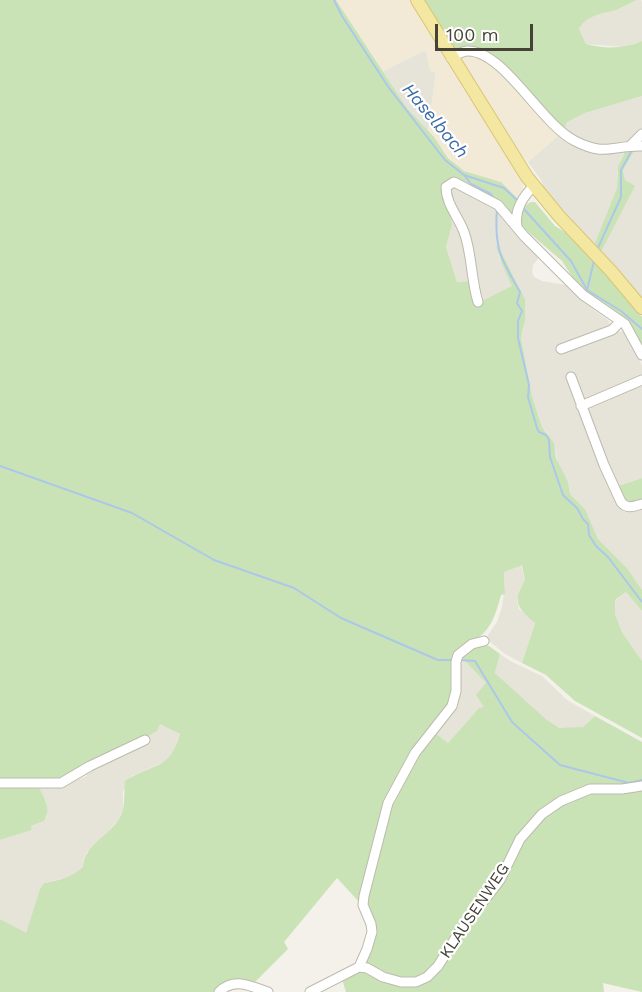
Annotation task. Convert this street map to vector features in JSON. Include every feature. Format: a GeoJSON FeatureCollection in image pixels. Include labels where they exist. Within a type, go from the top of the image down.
{"type":"FeatureCollection","features":[{"type":"Feature","properties":{"kind":"main road"},"geometry":{"type":"LineString","coordinates":[[417,0],[534,186],[642,308]]}},
{"type":"Feature","properties":{"kind":"street"},"geometry":{"type":"LineString","coordinates":[[452,58],[466,51],[472,51],[490,60],[513,79],[548,121],[574,141],[601,150],[612,150],[636,146],[642,134]]}},
{"type":"Feature","properties":{"kind":"street"},"geometry":{"type":"LineString","coordinates":[[478,303],[466,240],[449,205],[446,187],[450,183],[455,182],[495,203],[524,236],[583,295],[621,321],[631,333],[642,355]]}},
{"type":"Feature","properties":{"kind":"street"},"geometry":{"type":"LineString","coordinates":[[517,226],[517,212],[534,186]]}},
{"type":"Feature","properties":{"kind":"street"},"geometry":{"type":"LineString","coordinates":[[561,349],[612,330],[621,321]]}},
{"type":"Feature","properties":{"kind":"street"},"geometry":{"type":"LineString","coordinates":[[571,377],[604,465],[622,504],[629,507],[642,504]]}},
{"type":"Feature","properties":{"kind":"street"},"geometry":{"type":"LineString","coordinates":[[581,406],[642,380]]}},
{"type":"Feature","properties":{"kind":"street"},"geometry":{"type":"LineString","coordinates":[[310,992],[359,967],[366,953],[372,932],[363,905],[364,896],[388,803],[415,753],[452,706],[456,691],[457,661],[461,652],[474,643],[484,641]]}},
{"type":"Feature","properties":{"kind":"street"},"geometry":{"type":"LineString","coordinates":[[0,783],[61,783],[90,766],[145,740]]}},
{"type":"Feature","properties":{"kind":"street","name":"KLAUSENWEG"},"geometry":{"type":"LineString","coordinates":[[359,967],[401,982],[411,983],[424,979],[436,968],[458,934],[500,880],[520,839],[542,814],[561,801],[590,789],[622,789],[642,786]]}},
{"type":"Feature","properties":{"kind":"street"},"geometry":{"type":"LineString","coordinates":[[219,992],[225,986],[236,983],[268,992]]}},
{"type":"Feature","properties":{"kind":"shaded area"},"geometry":{"type":"Polygon","coordinates":[[[336,0],[413,0],[521,177],[523,190],[520,201],[501,182],[464,171],[455,165],[428,131],[436,73],[430,71],[426,50],[383,71],[336,0]]]}},
{"type":"Feature","properties":{"kind":"shaded area"},"geometry":{"type":"Polygon","coordinates":[[[641,0],[642,3],[642,41],[625,47],[586,44],[579,29],[582,22],[593,16],[620,9],[641,0]]]}},
{"type":"Feature","properties":{"kind":"shaded area"},"geometry":{"type":"Polygon","coordinates":[[[426,50],[430,71],[436,73],[428,131],[407,108],[383,71],[426,50]]]}},
{"type":"Feature","properties":{"kind":"shaded area"},"geometry":{"type":"Polygon","coordinates":[[[468,53],[486,60],[517,86],[537,114],[560,134],[528,162],[517,152],[462,63],[462,56],[468,53]]]}},
{"type":"Feature","properties":{"kind":"shaded area"},"geometry":{"type":"Polygon","coordinates":[[[642,96],[642,132],[632,141],[603,149],[563,132],[566,122],[585,113],[642,96]]]}},
{"type":"Feature","properties":{"kind":"shaded area"},"geometry":{"type":"Polygon","coordinates":[[[560,134],[569,140],[626,149],[617,173],[617,188],[594,245],[545,190],[528,162],[560,134]]]}},
{"type":"Feature","properties":{"kind":"shaded area"},"geometry":{"type":"Polygon","coordinates":[[[638,148],[642,149],[642,297],[601,252],[634,187],[625,180],[623,170],[638,148]]]}},
{"type":"Feature","properties":{"kind":"shaded area"},"geometry":{"type":"Polygon","coordinates":[[[451,185],[493,204],[540,256],[533,265],[534,277],[542,281],[566,285],[609,321],[610,326],[616,331],[625,332],[638,357],[642,366],[642,376],[587,399],[582,397],[579,412],[603,474],[620,508],[625,512],[642,509],[642,590],[627,568],[598,539],[585,509],[570,494],[568,482],[559,468],[556,452],[542,427],[532,396],[521,338],[524,328],[525,299],[499,248],[498,254],[513,286],[480,303],[452,204],[449,188],[451,185]]]}},
{"type":"Feature","properties":{"kind":"shaded area"},"geometry":{"type":"Polygon","coordinates":[[[449,207],[463,234],[471,281],[457,282],[446,247],[452,225],[449,207]]]}},
{"type":"Feature","properties":{"kind":"shaded area"},"geometry":{"type":"Polygon","coordinates":[[[642,384],[642,478],[618,486],[587,409],[642,384]]]}},
{"type":"Feature","properties":{"kind":"shaded area"},"geometry":{"type":"Polygon","coordinates":[[[521,564],[525,580],[520,588],[517,601],[519,609],[535,622],[522,663],[505,654],[489,641],[488,635],[497,622],[502,607],[505,587],[504,572],[521,564]]]}},
{"type":"Feature","properties":{"kind":"shaded area"},"geometry":{"type":"Polygon","coordinates":[[[626,592],[642,611],[642,661],[622,632],[615,614],[615,601],[626,592]]]}},
{"type":"Feature","properties":{"kind":"shaded area"},"geometry":{"type":"Polygon","coordinates":[[[500,654],[542,676],[567,700],[595,716],[583,727],[572,729],[561,728],[547,720],[495,673],[500,654]]]}},
{"type":"Feature","properties":{"kind":"shaded area"},"geometry":{"type":"Polygon","coordinates":[[[460,656],[486,683],[484,708],[479,708],[448,743],[434,732],[460,656]]]}},
{"type":"Feature","properties":{"kind":"shaded area"},"geometry":{"type":"Polygon","coordinates":[[[160,724],[180,733],[177,745],[168,760],[132,776],[123,791],[123,809],[119,819],[87,852],[83,860],[83,867],[74,876],[44,883],[26,934],[0,919],[0,840],[32,830],[31,826],[44,821],[47,816],[46,801],[38,786],[64,785],[87,776],[85,771],[145,737],[160,724]]]}},
{"type":"Feature","properties":{"kind":"green space"},"geometry":{"type":"Polygon","coordinates":[[[0,0],[336,0],[407,108],[434,137],[448,158],[464,171],[501,182],[520,201],[514,217],[450,181],[449,207],[452,225],[446,247],[457,282],[471,281],[476,304],[512,286],[496,246],[499,248],[525,299],[525,321],[521,338],[532,396],[542,427],[554,443],[556,458],[568,482],[570,494],[585,509],[598,539],[627,568],[642,590],[642,611],[626,592],[615,600],[615,614],[622,632],[642,661],[642,738],[575,701],[546,675],[522,663],[535,623],[518,604],[519,593],[525,580],[522,565],[504,572],[505,594],[501,595],[492,622],[483,633],[460,650],[452,702],[398,783],[361,904],[337,878],[284,942],[288,949],[252,985],[217,992],[0,992],[0,919],[26,933],[44,883],[65,878],[83,867],[94,844],[115,825],[120,817],[124,806],[125,781],[165,760],[176,746],[180,734],[160,724],[157,731],[61,781],[0,781],[0,0]]]}},
{"type":"Feature","properties":{"kind":"green space"},"geometry":{"type":"Polygon","coordinates":[[[424,0],[637,0],[619,9],[591,17],[579,29],[586,44],[593,46],[621,47],[642,41],[642,96],[585,113],[567,122],[563,132],[490,57],[454,51],[424,0]]]}},
{"type":"Feature","properties":{"kind":"green space"},"geometry":{"type":"Polygon","coordinates":[[[638,148],[623,170],[625,180],[635,186],[601,252],[594,245],[617,188],[618,167],[626,149],[638,148]]]}},
{"type":"Feature","properties":{"kind":"green space"},"geometry":{"type":"Polygon","coordinates":[[[531,202],[535,202],[555,226],[565,232],[609,277],[642,317],[642,346],[626,319],[593,299],[577,284],[562,261],[526,230],[524,232],[521,215],[524,208],[531,202]]]}},
{"type":"Feature","properties":{"kind":"green space"},"geometry":{"type":"Polygon","coordinates":[[[642,478],[642,500],[627,502],[618,486],[642,478]]]}},
{"type":"Feature","properties":{"kind":"green space"},"geometry":{"type":"Polygon","coordinates":[[[483,644],[500,654],[495,673],[547,720],[560,728],[583,727],[595,716],[642,742],[642,785],[602,786],[542,811],[432,971],[406,981],[366,966],[364,962],[370,949],[364,904],[387,808],[415,755],[434,732],[448,743],[479,708],[484,707],[476,695],[486,683],[460,656],[468,649],[483,644]]]}},
{"type":"Feature","properties":{"kind":"green space"},"geometry":{"type":"Polygon","coordinates":[[[0,784],[38,786],[47,808],[44,821],[31,826],[32,830],[0,840],[0,784]]]}},
{"type":"Feature","properties":{"kind":"green space"},"geometry":{"type":"Polygon","coordinates":[[[642,788],[642,992],[603,983],[604,992],[346,992],[342,979],[358,969],[381,978],[428,978],[538,819],[577,795],[642,788]]]}},
{"type":"Feature","properties":{"kind":"waterway","name":"Haselbach"},"geometry":{"type":"LineString","coordinates":[[334,0],[389,88],[445,160],[464,175],[504,188],[519,202]]}},
{"type":"Feature","properties":{"kind":"waterway"},"geometry":{"type":"LineString","coordinates":[[597,250],[621,197],[621,170],[632,150]]}},
{"type":"Feature","properties":{"kind":"waterway"},"geometry":{"type":"LineString","coordinates":[[464,175],[471,184],[491,194],[494,199]]}},
{"type":"Feature","properties":{"kind":"waterway","name":"Haselbach"},"geometry":{"type":"LineString","coordinates":[[522,207],[571,261],[587,290],[621,311],[642,329]]}},
{"type":"Feature","properties":{"kind":"waterway"},"geometry":{"type":"LineString","coordinates":[[497,209],[496,223],[500,253],[520,292],[517,303],[522,311],[518,321],[518,338],[529,385],[528,397],[537,428],[549,440],[550,457],[563,495],[577,508],[588,524],[589,535],[596,546],[608,557],[642,602]]}},
{"type":"Feature","properties":{"kind":"waterway"},"geometry":{"type":"LineString","coordinates":[[587,290],[594,261]]}},
{"type":"Feature","properties":{"kind":"waterway"},"geometry":{"type":"LineString","coordinates":[[0,466],[132,513],[214,560],[294,588],[341,618],[438,660],[455,660]]}},
{"type":"Feature","properties":{"kind":"waterway"},"geometry":{"type":"LineString","coordinates":[[461,660],[475,661],[512,722],[560,765],[629,783],[642,780]]}}]}
